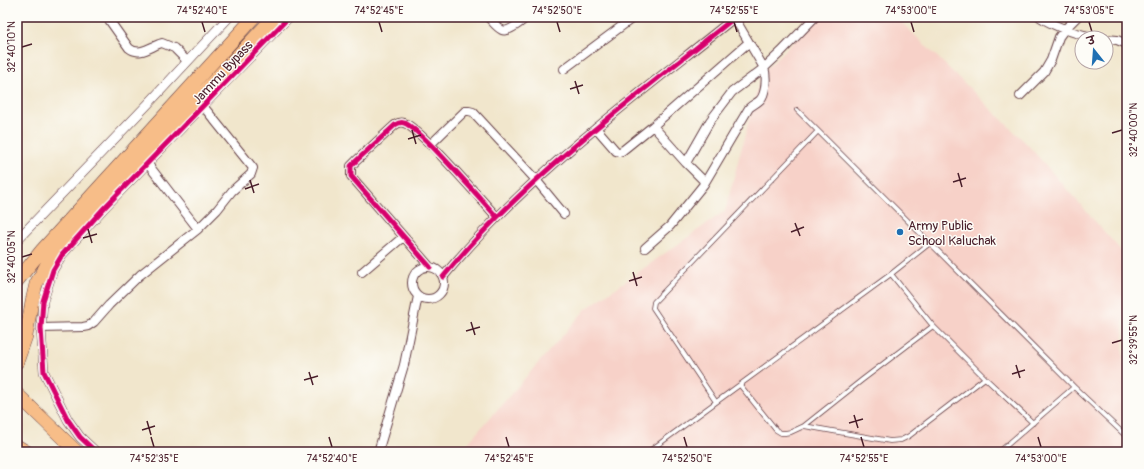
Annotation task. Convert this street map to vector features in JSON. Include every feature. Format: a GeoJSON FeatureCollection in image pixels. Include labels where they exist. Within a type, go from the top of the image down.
{"type":"FeatureCollection","features":[{"type":"Feature","properties":{"kind":"highway","name":"Jammu Bypass"},"geometry":{"type":"LineString","coordinates":[[17,280],[42,250],[254,17]]}},
{"type":"Feature","properties":{"kind":"highway","name":"Jammu Bypass"},"geometry":{"type":"LineString","coordinates":[[17,362],[26,336],[36,284],[51,257],[75,228],[274,17]]}},
{"type":"Feature","properties":{"kind":"highway"},"geometry":{"type":"LineString","coordinates":[[17,394],[78,452]]}},
{"type":"Feature","properties":{"kind":"highway"},"geometry":{"type":"LineString","coordinates":[[17,446],[26,452]]}},
{"type":"Feature","properties":{"kind":"street"},"geometry":{"type":"LineString","coordinates":[[107,17],[133,52],[141,52],[162,42],[174,48],[187,61]]}},
{"type":"Feature","properties":{"kind":"street"},"geometry":{"type":"LineString","coordinates":[[17,240],[229,17]]}},
{"type":"Feature","properties":{"kind":"street"},"geometry":{"type":"LineString","coordinates":[[96,452],[80,437],[68,420],[44,372],[41,328],[43,301],[53,270],[62,255],[147,163],[289,17]]}},
{"type":"Feature","properties":{"kind":"street"},"geometry":{"type":"LineString","coordinates":[[488,17],[501,30],[504,31],[508,30],[527,17]]}},
{"type":"Feature","properties":{"kind":"street"},"geometry":{"type":"LineString","coordinates":[[564,69],[634,17]]}},
{"type":"Feature","properties":{"kind":"street"},"geometry":{"type":"LineString","coordinates":[[443,277],[462,253],[536,180],[596,128],[734,17],[764,68],[766,76],[761,100],[749,108],[704,184],[670,226],[645,248]]}},
{"type":"Feature","properties":{"kind":"street"},"geometry":{"type":"LineString","coordinates":[[686,163],[710,121],[732,92],[764,68],[815,17]]}},
{"type":"Feature","properties":{"kind":"street"},"geometry":{"type":"LineString","coordinates":[[1040,17],[1051,24],[1074,33]]}},
{"type":"Feature","properties":{"kind":"street"},"geometry":{"type":"LineString","coordinates":[[1020,96],[1048,66],[1059,37],[1077,17]]}},
{"type":"Feature","properties":{"kind":"street"},"geometry":{"type":"LineString","coordinates":[[1114,40],[1127,44]]}},
{"type":"Feature","properties":{"kind":"street"},"geometry":{"type":"LineString","coordinates":[[596,128],[616,151],[622,151],[748,43]]}},
{"type":"Feature","properties":{"kind":"street"},"geometry":{"type":"LineString","coordinates":[[41,328],[88,326],[94,322],[108,305],[140,275],[198,228],[232,191],[251,174],[253,168],[203,106]]}},
{"type":"Feature","properties":{"kind":"street"},"geometry":{"type":"LineString","coordinates":[[430,145],[465,111],[473,112],[536,180],[564,214]]}},
{"type":"Feature","properties":{"kind":"street"},"geometry":{"type":"LineString","coordinates":[[430,267],[420,270],[413,278],[412,288],[418,296],[428,300],[438,296],[444,287],[443,277],[435,269],[430,267],[351,176],[351,166],[399,123],[408,125],[430,145],[497,217]]}},
{"type":"Feature","properties":{"kind":"street"},"geometry":{"type":"LineString","coordinates":[[653,126],[703,180],[704,184]]}},
{"type":"Feature","properties":{"kind":"street"},"geometry":{"type":"LineString","coordinates":[[147,163],[198,228]]}},
{"type":"Feature","properties":{"kind":"street"},"geometry":{"type":"LineString","coordinates":[[362,272],[403,237]]}},
{"type":"Feature","properties":{"kind":"street"},"geometry":{"type":"LineString","coordinates":[[378,452],[404,365],[418,296]]}},
{"type":"Feature","properties":{"kind":"lane"},"geometry":{"type":"LineString","coordinates":[[797,110],[1074,387],[1127,437]]}},
{"type":"Feature","properties":{"kind":"lane"},"geometry":{"type":"LineString","coordinates":[[716,402],[653,308],[654,302],[818,131]]}},
{"type":"Feature","properties":{"kind":"lane"},"geometry":{"type":"LineString","coordinates":[[648,452],[891,274],[930,243]]}},
{"type":"Feature","properties":{"kind":"lane"},"geometry":{"type":"LineString","coordinates":[[891,274],[933,326],[984,378],[1033,424]]}},
{"type":"Feature","properties":{"kind":"lane"},"geometry":{"type":"LineString","coordinates":[[740,385],[776,430],[781,433],[791,432],[804,426],[933,326]]}},
{"type":"Feature","properties":{"kind":"lane"},"geometry":{"type":"LineString","coordinates":[[804,426],[884,440],[901,440],[909,436],[984,378]]}},
{"type":"Feature","properties":{"kind":"lane"},"geometry":{"type":"LineString","coordinates":[[999,452],[1074,387]]}},
{"type":"Feature","properties":{"kind":"shaded area","name":"Army Public School Kaluchak"},"geometry":{"type":"Polygon","coordinates":[[[819,17],[896,17],[1026,143],[1124,254],[1123,361],[1127,369],[1127,452],[460,452],[586,309],[725,211],[761,74],[819,17]]]}},
{"type":"Feature","properties":{"kind":"cycle path"},"geometry":{"type":"LineString","coordinates":[[96,452],[80,437],[68,420],[44,372],[41,328],[43,301],[53,270],[62,255],[104,208],[289,17]]}},
{"type":"Feature","properties":{"kind":"cycle path"},"geometry":{"type":"LineString","coordinates":[[443,277],[475,240],[509,205],[545,172],[619,109],[734,18]]}},
{"type":"Feature","properties":{"kind":"cycle path"},"geometry":{"type":"LineString","coordinates":[[430,267],[351,176],[351,166],[395,125],[404,123],[411,127],[436,150],[497,217]]}},
{"type":"Feature","properties":{"kind":"place","name":"Army Public School Kaluchak"},"geometry":{"type":"Point","coordinates":[900,232]}}]}
